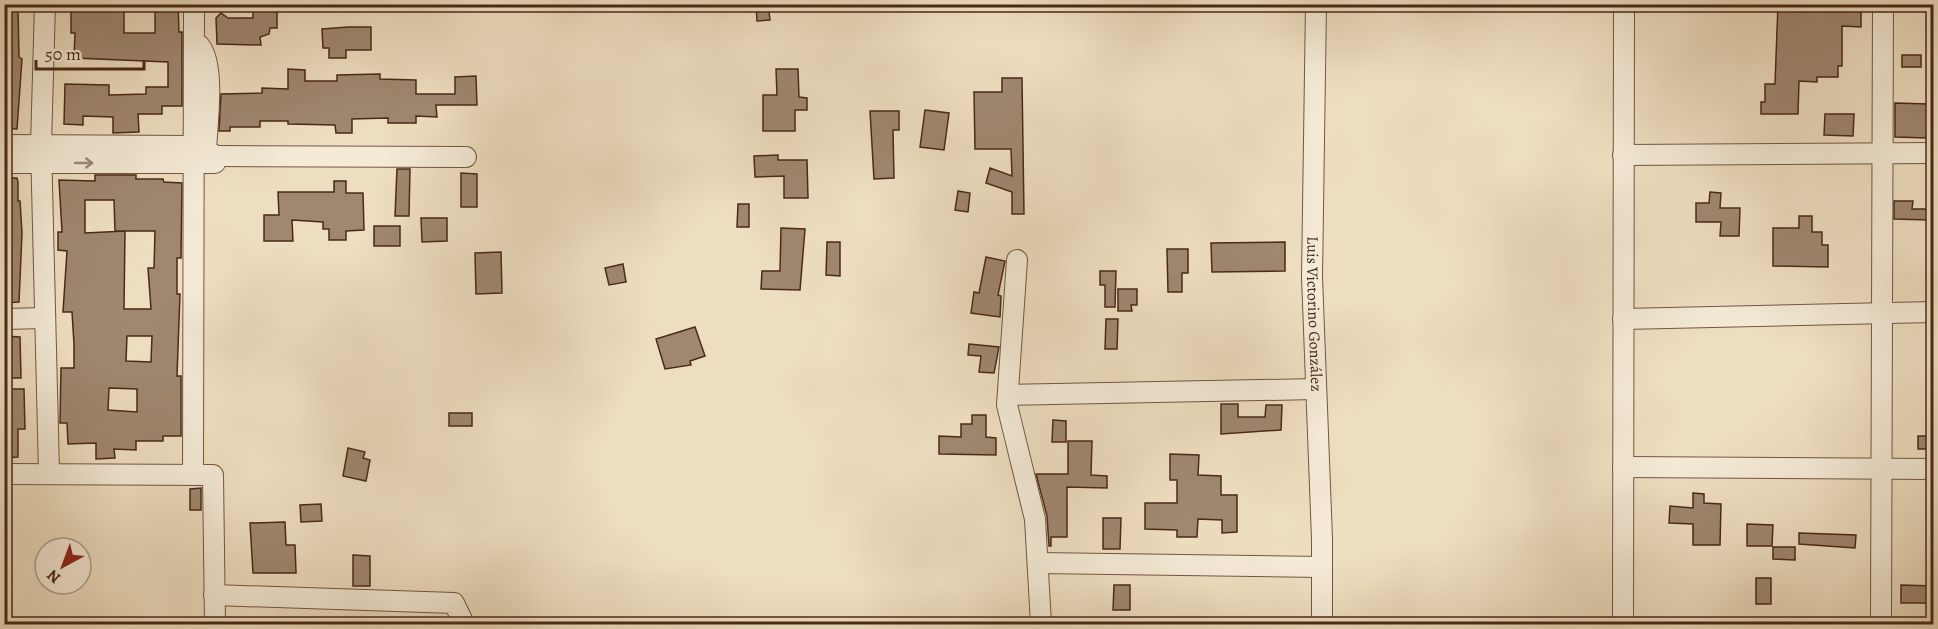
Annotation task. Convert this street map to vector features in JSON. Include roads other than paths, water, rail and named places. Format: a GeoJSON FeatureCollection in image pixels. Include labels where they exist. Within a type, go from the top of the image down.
{"type":"FeatureCollection","features":[{"type":"Feature","properties":{"kind":"street"},"geometry":{"type":"LineString","coordinates":[[45,4],[41,154],[49,473]]}},
{"type":"Feature","properties":{"kind":"street"},"geometry":{"type":"LineString","coordinates":[[193,475],[209,88],[205,52],[193,39],[194,4]]}},
{"type":"Feature","properties":{"kind":"street","name":"Luis Victorino González"},"geometry":{"type":"LineString","coordinates":[[1316,4],[1312,201],[1322,624]]}},
{"type":"Feature","properties":{"kind":"street"},"geometry":{"type":"LineString","coordinates":[[1623,624],[1624,4]]}},
{"type":"Feature","properties":{"kind":"street"},"geometry":{"type":"LineString","coordinates":[[1881,624],[1883,4]]}},
{"type":"Feature","properties":{"kind":"street"},"geometry":{"type":"LineString","coordinates":[[4,145],[41,154],[466,158]]}},
{"type":"Feature","properties":{"kind":"street"},"geometry":{"type":"LineString","coordinates":[[1623,155],[1934,153]]}},
{"type":"Feature","properties":{"kind":"street"},"geometry":{"type":"LineString","coordinates":[[4,163],[41,154]]}},
{"type":"Feature","properties":{"kind":"street"},"geometry":{"type":"LineString","coordinates":[[1017,260],[1007,405],[1035,519],[1041,624]]}},
{"type":"Feature","properties":{"kind":"street"},"geometry":{"type":"LineString","coordinates":[[1623,318],[1934,312]]}},
{"type":"Feature","properties":{"kind":"street"},"geometry":{"type":"LineString","coordinates":[[4,319],[44,318]]}},
{"type":"Feature","properties":{"kind":"street"},"geometry":{"type":"LineString","coordinates":[[1008,395],[1316,389]]}},
{"type":"Feature","properties":{"kind":"street"},"geometry":{"type":"LineString","coordinates":[[1623,467],[1934,470]]}},
{"type":"Feature","properties":{"kind":"street"},"geometry":{"type":"LineString","coordinates":[[4,474],[213,475],[215,624]]}},
{"type":"Feature","properties":{"kind":"street"},"geometry":{"type":"LineString","coordinates":[[1038,563],[1322,567]]}},
{"type":"Feature","properties":{"kind":"street"},"geometry":{"type":"LineString","coordinates":[[214,595],[454,603],[465,624]]}}]}
